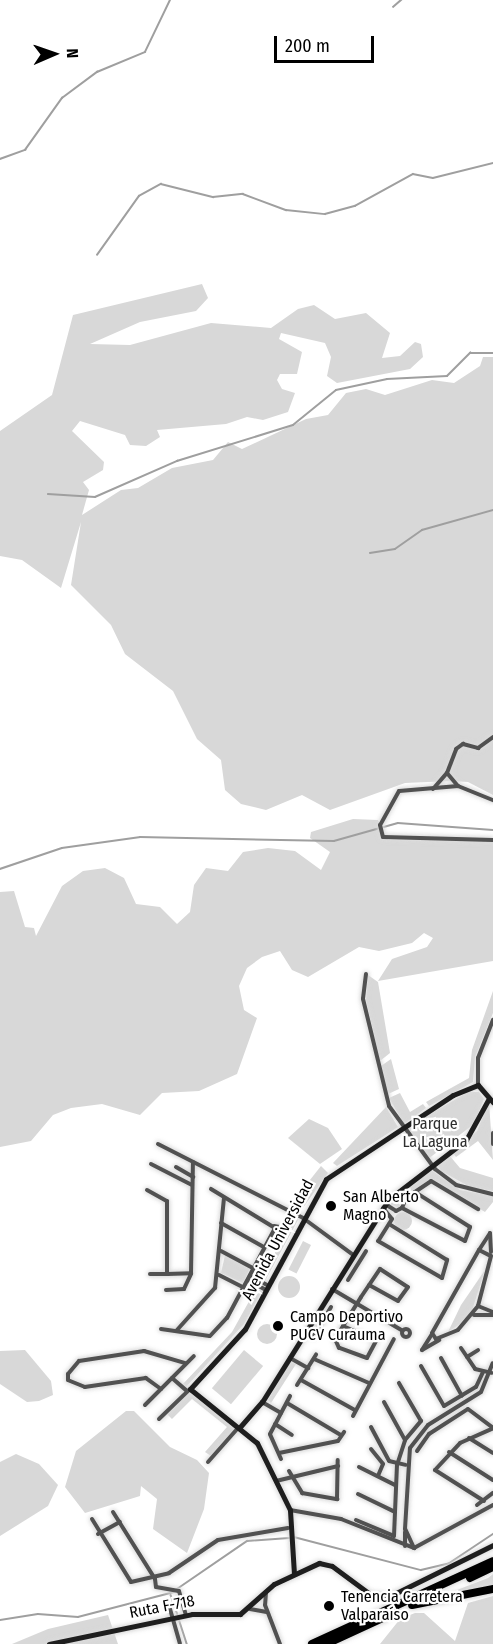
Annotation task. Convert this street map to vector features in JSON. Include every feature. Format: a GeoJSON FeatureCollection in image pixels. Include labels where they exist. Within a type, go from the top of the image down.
{"type":"FeatureCollection","features":[{"type":"Feature","properties":{"kind":"highway"},"geometry":{"type":"LineString","coordinates":[[312,1644],[493,1561]]}},
{"type":"Feature","properties":{"kind":"highway"},"geometry":{"type":"LineString","coordinates":[[326,1644],[493,1567]]}},
{"type":"Feature","properties":{"kind":"highway"},"geometry":{"type":"LineString","coordinates":[[412,1605],[493,1589]]}},
{"type":"Feature","properties":{"kind":"street"},"geometry":{"type":"LineString","coordinates":[[432,790],[447,773],[456,749],[463,744],[478,748],[493,737]]}},
{"type":"Feature","properties":{"kind":"street"},"geometry":{"type":"LineString","coordinates":[[447,773],[458,786],[493,800]]}},
{"type":"Feature","properties":{"kind":"street"},"geometry":{"type":"LineString","coordinates":[[458,786],[399,791],[380,825],[383,837],[493,840]]}},
{"type":"Feature","properties":{"kind":"street"},"geometry":{"type":"LineString","coordinates":[[366,974],[363,999],[385,1097],[403,1127],[431,1165],[456,1185],[493,1194]]}},
{"type":"Feature","properties":{"kind":"street"},"geometry":{"type":"LineString","coordinates":[[208,1462],[262,1402],[352,1254],[384,1206],[473,1132],[491,1101],[482,1092],[477,1077],[478,1058],[493,1020]]}},
{"type":"Feature","properties":{"kind":"street"},"geometry":{"type":"LineString","coordinates":[[477,1077],[470,1088],[482,1092]]}},
{"type":"Feature","properties":{"kind":"street","name":"Avenida Universidad"},"geometry":{"type":"LineString","coordinates":[[159,1419],[239,1337],[326,1179],[403,1127],[478,1085]]}},
{"type":"Feature","properties":{"kind":"street"},"geometry":{"type":"LineString","coordinates":[[493,1133],[493,1144]]}},
{"type":"Feature","properties":{"kind":"street"},"geometry":{"type":"LineString","coordinates":[[158,1144],[303,1218],[352,1254]]}},
{"type":"Feature","properties":{"kind":"street"},"geometry":{"type":"LineString","coordinates":[[166,1290],[184,1289],[191,1273],[193,1162]]}},
{"type":"Feature","properties":{"kind":"street"},"geometry":{"type":"LineString","coordinates":[[151,1164],[192,1185]]}},
{"type":"Feature","properties":{"kind":"street"},"geometry":{"type":"LineString","coordinates":[[176,1167],[192,1177]]}},
{"type":"Feature","properties":{"kind":"street"},"geometry":{"type":"LineString","coordinates":[[384,1206],[396,1211],[402,1208],[416,1192],[432,1181],[478,1209]]}},
{"type":"Feature","properties":{"kind":"street"},"geometry":{"type":"LineString","coordinates":[[211,1189],[274,1226],[285,1228]]}},
{"type":"Feature","properties":{"kind":"street"},"geometry":{"type":"LineString","coordinates":[[147,1190],[167,1201],[169,1274]]}},
{"type":"Feature","properties":{"kind":"street"},"geometry":{"type":"LineString","coordinates":[[402,1208],[465,1241],[470,1227],[416,1192]]}},
{"type":"Feature","properties":{"kind":"street"},"geometry":{"type":"LineString","coordinates":[[177,1331],[206,1302],[219,1275],[220,1223],[224,1198]]}},
{"type":"Feature","properties":{"kind":"street"},"geometry":{"type":"LineString","coordinates":[[384,1206],[392,1216],[379,1242],[442,1278],[447,1260],[389,1224]]}},
{"type":"Feature","properties":{"kind":"street"},"geometry":{"type":"LineString","coordinates":[[220,1223],[264,1248]]}},
{"type":"Feature","properties":{"kind":"street"},"geometry":{"type":"LineString","coordinates":[[162,1329],[207,1338],[249,1278],[274,1226]]}},
{"type":"Feature","properties":{"kind":"street"},"geometry":{"type":"LineString","coordinates":[[490,1233],[491,1252],[478,1306],[473,1315],[422,1350],[490,1233]]}},
{"type":"Feature","properties":{"kind":"street"},"geometry":{"type":"LineString","coordinates":[[348,1280],[365,1253],[356,1248]]}},
{"type":"Feature","properties":{"kind":"street"},"geometry":{"type":"LineString","coordinates":[[479,1250],[491,1252]]}},
{"type":"Feature","properties":{"kind":"street"},"geometry":{"type":"LineString","coordinates":[[221,1251],[253,1268]]}},
{"type":"Feature","properties":{"kind":"street"},"geometry":{"type":"LineString","coordinates":[[345,1266],[353,1272]]}},
{"type":"Feature","properties":{"kind":"street"},"geometry":{"type":"LineString","coordinates":[[343,1326],[376,1341],[367,1358],[335,1344],[343,1326],[355,1306],[369,1286],[381,1269],[408,1287],[398,1301],[369,1286]]}},
{"type":"Feature","properties":{"kind":"street"},"geometry":{"type":"LineString","coordinates":[[150,1274],[191,1273]]}},
{"type":"Feature","properties":{"kind":"street"},"geometry":{"type":"LineString","coordinates":[[219,1275],[243,1287]]}},
{"type":"Feature","properties":{"kind":"street"},"geometry":{"type":"LineString","coordinates":[[249,1278],[268,1288]]}},
{"type":"Feature","properties":{"kind":"street"},"geometry":{"type":"LineString","coordinates":[[332,1288],[355,1306],[403,1331]]}},
{"type":"Feature","properties":{"kind":"street"},"geometry":{"type":"LineString","coordinates":[[478,1306],[492,1313]]}},
{"type":"Feature","properties":{"kind":"street"},"geometry":{"type":"LineString","coordinates":[[308,1328],[314,1335],[332,1307]]}},
{"type":"Feature","properties":{"kind":"street"},"geometry":{"type":"LineString","coordinates":[[320,1308],[328,1313]]}},
{"type":"Feature","properties":{"kind":"street"},"geometry":{"type":"LineString","coordinates":[[473,1315],[492,1313]]}},
{"type":"Feature","properties":{"kind":"street"},"geometry":{"type":"LineString","coordinates":[[432,1334],[439,1340]]}},
{"type":"Feature","properties":{"kind":"street"},"geometry":{"type":"LineString","coordinates":[[353,1416],[394,1339]]}},
{"type":"Feature","properties":{"kind":"street"},"geometry":{"type":"LineString","coordinates":[[461,1348],[483,1373],[491,1374]]}},
{"type":"Feature","properties":{"kind":"street"},"geometry":{"type":"LineString","coordinates":[[467,1357],[478,1350]]}},
{"type":"Feature","properties":{"kind":"street"},"geometry":{"type":"LineString","coordinates":[[161,1389],[146,1378],[85,1387],[68,1380],[68,1374],[79,1361],[144,1351],[185,1363]]}},
{"type":"Feature","properties":{"kind":"street"},"geometry":{"type":"LineString","coordinates":[[146,1405],[194,1356]]}},
{"type":"Feature","properties":{"kind":"street"},"geometry":{"type":"LineString","coordinates":[[297,1385],[315,1357],[369,1383]]}},
{"type":"Feature","properties":{"kind":"street"},"geometry":{"type":"LineString","coordinates":[[290,1358],[308,1368]]}},
{"type":"Feature","properties":{"kind":"street"},"geometry":{"type":"LineString","coordinates":[[441,1358],[462,1396]]}},
{"type":"Feature","properties":{"kind":"street"},"geometry":{"type":"LineString","coordinates":[[405,1546],[405,1472],[423,1429],[479,1394],[491,1374],[493,1363]]}},
{"type":"Feature","properties":{"kind":"street"},"geometry":{"type":"LineString","coordinates":[[421,1366],[442,1405],[462,1396],[483,1373]]}},
{"type":"Feature","properties":{"kind":"street"},"geometry":{"type":"LineString","coordinates":[[172,1378],[254,1439],[290,1510],[288,1528],[294,1574]]}},
{"type":"Feature","properties":{"kind":"street"},"geometry":{"type":"LineString","coordinates":[[301,1380],[355,1410]]}},
{"type":"Feature","properties":{"kind":"street"},"geometry":{"type":"LineString","coordinates":[[356,1520],[394,1536],[397,1465],[405,1440],[421,1421],[399,1383]]}},
{"type":"Feature","properties":{"kind":"street"},"geometry":{"type":"LineString","coordinates":[[281,1459],[270,1434],[290,1396]]}},
{"type":"Feature","properties":{"kind":"street"},"geometry":{"type":"LineString","coordinates":[[262,1402],[281,1413]]}},
{"type":"Feature","properties":{"kind":"street"},"geometry":{"type":"LineString","coordinates":[[384,1402],[405,1440]]}},
{"type":"Feature","properties":{"kind":"street"},"geometry":{"type":"LineString","coordinates":[[279,1453],[338,1443],[343,1434],[287,1403]]}},
{"type":"Feature","properties":{"kind":"street"},"geometry":{"type":"LineString","coordinates":[[417,1451],[429,1434],[468,1409],[493,1428]]}},
{"type":"Feature","properties":{"kind":"street"},"geometry":{"type":"LineString","coordinates":[[275,1424],[292,1435]]}},
{"type":"Feature","properties":{"kind":"street"},"geometry":{"type":"LineString","coordinates":[[371,1427],[397,1465],[406,1466]]}},
{"type":"Feature","properties":{"kind":"street"},"geometry":{"type":"LineString","coordinates":[[484,1501],[435,1470],[449,1452],[469,1438],[493,1428]]}},
{"type":"Feature","properties":{"kind":"street"},"geometry":{"type":"LineString","coordinates":[[469,1438],[493,1452]]}},
{"type":"Feature","properties":{"kind":"street"},"geometry":{"type":"LineString","coordinates":[[371,1449],[383,1464],[378,1476]]}},
{"type":"Feature","properties":{"kind":"street"},"geometry":{"type":"LineString","coordinates":[[449,1452],[493,1480]]}},
{"type":"Feature","properties":{"kind":"street"},"geometry":{"type":"LineString","coordinates":[[291,1473],[302,1493],[337,1499],[338,1460]]}},
{"type":"Feature","properties":{"kind":"street"},"geometry":{"type":"LineString","coordinates":[[276,1481],[291,1473],[338,1466]]}},
{"type":"Feature","properties":{"kind":"street"},"geometry":{"type":"LineString","coordinates":[[359,1467],[395,1485]]}},
{"type":"Feature","properties":{"kind":"street"},"geometry":{"type":"LineString","coordinates":[[396,1471],[405,1472]]}},
{"type":"Feature","properties":{"kind":"street"},"geometry":{"type":"LineString","coordinates":[[477,1505],[493,1493]]}},
{"type":"Feature","properties":{"kind":"street"},"geometry":{"type":"LineString","coordinates":[[358,1494],[395,1512]]}},
{"type":"Feature","properties":{"kind":"street"},"geometry":{"type":"LineString","coordinates":[[290,1510],[341,1519],[414,1548],[493,1505]]}},
{"type":"Feature","properties":{"kind":"street"},"geometry":{"type":"LineString","coordinates":[[113,1512],[155,1579],[156,1587],[179,1591],[184,1615]]}},
{"type":"Feature","properties":{"kind":"street"},"geometry":{"type":"LineString","coordinates":[[92,1520],[98,1534],[129,1582],[155,1579],[218,1540],[288,1528]]}},
{"type":"Feature","properties":{"kind":"street"},"geometry":{"type":"LineString","coordinates":[[98,1534],[120,1522]]}},
{"type":"Feature","properties":{"kind":"street"},"geometry":{"type":"LineString","coordinates":[[405,1529],[414,1548]]}},
{"type":"Feature","properties":{"kind":"street"},"geometry":{"type":"LineString","coordinates":[[250,1610],[266,1592],[294,1574],[326,1563],[370,1594],[387,1597],[493,1545]]}},
{"type":"Feature","properties":{"kind":"street"},"geometry":{"type":"LineString","coordinates":[[266,1592],[267,1612],[280,1644]]}},
{"type":"Feature","properties":{"kind":"street"},"geometry":{"type":"LineString","coordinates":[[170,1609],[180,1644]]}},
{"type":"Feature","properties":{"kind":"street"},"geometry":{"type":"LineString","coordinates":[[250,1610],[267,1612]]}},
{"type":"Feature","properties":{"kind":"street","name":"Ruta F-718"},"geometry":{"type":"LineString","coordinates":[[49,1644],[184,1615],[236,1615],[250,1610]]}},
{"type":"Feature","properties":{"kind":"green space"},"geometry":{"type":"Polygon","coordinates":[[[202,284],[208,298],[196,311],[140,322],[90,344],[130,345],[211,323],[271,328],[298,309],[314,305],[335,319],[366,313],[390,333],[382,358],[400,356],[415,342],[421,344],[423,357],[410,369],[337,383],[327,376],[331,357],[325,343],[281,333],[279,339],[302,352],[297,374],[280,374],[277,380],[282,389],[295,393],[288,412],[263,420],[247,417],[226,424],[157,430],[160,437],[146,446],[130,445],[125,435],[80,421],[72,431],[104,462],[103,470],[83,482],[89,490],[82,515],[121,490],[138,488],[172,468],[213,460],[228,442],[242,449],[306,419],[328,415],[346,393],[366,389],[385,395],[432,380],[454,383],[480,366],[483,357],[493,357],[493,795],[468,782],[451,781],[405,783],[330,810],[302,795],[266,810],[241,804],[225,790],[221,760],[197,739],[173,691],[125,654],[111,625],[71,585],[81,522],[61,588],[22,560],[0,556],[0,431],[52,395],[73,315],[202,284]]]}},
{"type":"Feature","properties":{"kind":"green space"},"geometry":{"type":"Polygon","coordinates":[[[353,819],[378,820],[388,840],[493,841],[493,961],[378,981],[392,959],[427,947],[433,938],[424,933],[412,943],[379,951],[359,947],[308,977],[292,970],[280,951],[262,957],[247,968],[239,986],[244,1010],[257,1018],[237,1074],[199,1091],[162,1093],[140,1115],[102,1104],[71,1108],[53,1115],[31,1141],[0,1147],[0,892],[14,891],[25,927],[34,928],[36,936],[62,886],[83,871],[105,868],[124,878],[136,904],[160,907],[177,924],[190,912],[194,885],[206,868],[228,871],[243,852],[268,848],[295,851],[321,870],[330,852],[310,838],[311,832],[353,819]]]}},
{"type":"Feature","properties":{"kind":"green space"},"geometry":{"type":"Polygon","coordinates":[[[368,975],[378,982],[390,1053],[380,1061],[366,1000],[368,975]]]}},
{"type":"Feature","properties":{"kind":"green space"},"geometry":{"type":"Polygon","coordinates":[[[493,991],[493,1013],[475,1057],[473,1082],[429,1106],[426,1102],[469,1078],[472,1050],[493,991]]]}},
{"type":"Feature","properties":{"kind":"green space"},"geometry":{"type":"Polygon","coordinates":[[[391,1059],[399,1089],[388,1094],[381,1066],[391,1059]]]}},
{"type":"Feature","properties":{"kind":"green space","name":"Parque La Laguna"},"geometry":{"type":"Polygon","coordinates":[[[468,1092],[479,1092],[484,1099],[474,1124],[428,1159],[408,1127],[468,1092]]]}},
{"type":"Feature","properties":{"kind":"green space"},"geometry":{"type":"Polygon","coordinates":[[[400,1093],[410,1112],[423,1104],[426,1108],[404,1124],[389,1098],[400,1093]]]}},
{"type":"Feature","properties":{"kind":"green space"},"geometry":{"type":"Polygon","coordinates":[[[489,1102],[493,1160],[478,1141],[456,1157],[453,1153],[477,1131],[489,1102]]]}},
{"type":"Feature","properties":{"kind":"green space"},"geometry":{"type":"Polygon","coordinates":[[[386,1107],[398,1127],[337,1166],[333,1163],[386,1107]]]}},
{"type":"Feature","properties":{"kind":"green space"},"geometry":{"type":"Polygon","coordinates":[[[309,1119],[328,1128],[342,1149],[320,1164],[288,1138],[309,1119]]]}},
{"type":"Feature","properties":{"kind":"green space"},"geometry":{"type":"Polygon","coordinates":[[[449,1155],[460,1168],[493,1178],[493,1191],[470,1187],[441,1171],[437,1164],[449,1155]]]}},
{"type":"Feature","properties":{"kind":"green space"},"geometry":{"type":"Polygon","coordinates":[[[321,1166],[328,1173],[300,1212],[302,1190],[321,1166]]]}},
{"type":"Feature","properties":{"kind":"green space"},"geometry":{"type":"Polygon","coordinates":[[[431,1170],[460,1190],[493,1196],[493,1202],[485,1212],[430,1179],[403,1198],[399,1208],[390,1204],[431,1170]]]}},
{"type":"Feature","properties":{"kind":"green space"},"geometry":{"type":"Polygon","coordinates":[[[399,1212],[407,1212],[412,1217],[410,1228],[399,1230],[394,1225],[394,1217],[399,1212]]]}},
{"type":"Feature","properties":{"kind":"green space"},"geometry":{"type":"Polygon","coordinates":[[[293,1216],[298,1220],[265,1281],[262,1279],[293,1216]]]}},
{"type":"Feature","properties":{"kind":"green space"},"geometry":{"type":"Polygon","coordinates":[[[303,1241],[311,1245],[296,1274],[288,1270],[303,1241]]]}},
{"type":"Feature","properties":{"kind":"green space"},"geometry":{"type":"Polygon","coordinates":[[[225,1255],[250,1268],[243,1283],[221,1273],[225,1255]]]}},
{"type":"Feature","properties":{"kind":"green space"},"geometry":{"type":"Polygon","coordinates":[[[485,1270],[470,1317],[448,1332],[461,1305],[485,1270]]]}},
{"type":"Feature","properties":{"kind":"green space"},"geometry":{"type":"Polygon","coordinates":[[[289,1276],[297,1279],[300,1287],[297,1295],[289,1298],[281,1295],[278,1287],[281,1279],[289,1276]]]}},
{"type":"Feature","properties":{"kind":"green space"},"geometry":{"type":"Polygon","coordinates":[[[257,1287],[262,1291],[244,1324],[186,1387],[183,1384],[232,1332],[257,1287]]]}},
{"type":"Feature","properties":{"kind":"green space"},"geometry":{"type":"Polygon","coordinates":[[[267,1324],[274,1327],[277,1334],[274,1341],[267,1344],[260,1341],[257,1334],[260,1327],[267,1324]]]}},
{"type":"Feature","properties":{"kind":"green space"},"geometry":{"type":"Polygon","coordinates":[[[25,1350],[51,1381],[53,1395],[39,1401],[27,1402],[0,1384],[0,1351],[25,1350]]]}},
{"type":"Feature","properties":{"kind":"green space"},"geometry":{"type":"Polygon","coordinates":[[[244,1350],[263,1366],[231,1404],[212,1388],[244,1350]]]}},
{"type":"Feature","properties":{"kind":"green space"},"geometry":{"type":"Polygon","coordinates":[[[290,1362],[296,1364],[271,1403],[268,1400],[290,1362]]]}},
{"type":"Feature","properties":{"kind":"green space"},"geometry":{"type":"Polygon","coordinates":[[[189,1392],[235,1428],[211,1456],[205,1452],[227,1427],[192,1399],[172,1419],[167,1414],[189,1392]]]}},
{"type":"Feature","properties":{"kind":"green space"},"geometry":{"type":"Polygon","coordinates":[[[126,1411],[134,1411],[170,1447],[197,1460],[209,1473],[204,1509],[187,1553],[153,1529],[157,1499],[141,1486],[140,1496],[85,1513],[65,1487],[76,1451],[126,1411]]]}},
{"type":"Feature","properties":{"kind":"green space"},"geometry":{"type":"Polygon","coordinates":[[[16,1454],[39,1464],[58,1485],[48,1506],[0,1536],[0,1462],[16,1454]]]}},
{"type":"Feature","properties":{"kind":"green space"},"geometry":{"type":"Polygon","coordinates":[[[493,1574],[493,1586],[439,1597],[488,1578],[493,1574]]]}},
{"type":"Feature","properties":{"kind":"green space"},"geometry":{"type":"Polygon","coordinates":[[[493,1596],[493,1644],[380,1644],[400,1619],[415,1613],[424,1613],[455,1641],[468,1603],[493,1596]]]}},
{"type":"Feature","properties":{"kind":"green space"},"geometry":{"type":"Polygon","coordinates":[[[108,1615],[118,1644],[12,1644],[48,1629],[108,1615]]]}},
{"type":"Feature","properties":{"kind":"waterway"},"geometry":{"type":"LineString","coordinates":[[0,159],[25,150],[62,98],[97,72],[145,52],[170,0]]}},
{"type":"Feature","properties":{"kind":"waterway"},"geometry":{"type":"LineString","coordinates":[[393,7],[401,0]]}},
{"type":"Feature","properties":{"kind":"waterway"},"geometry":{"type":"LineString","coordinates":[[97,255],[139,196],[161,184],[213,197],[243,194],[286,210],[325,214],[355,206],[413,174],[433,178],[493,163]]}},
{"type":"Feature","properties":{"kind":"waterway"},"geometry":{"type":"LineString","coordinates":[[48,494],[95,497],[177,461],[293,425],[336,390],[387,379],[447,376],[470,353],[493,353]]}},
{"type":"Feature","properties":{"kind":"waterway"},"geometry":{"type":"LineString","coordinates":[[370,553],[395,549],[422,530],[493,510]]}},
{"type":"Feature","properties":{"kind":"waterway"},"geometry":{"type":"LineString","coordinates":[[0,869],[62,848],[140,837],[334,841],[398,823],[493,830]]}},
{"type":"Feature","properties":{"kind":"waterway"},"geometry":{"type":"LineString","coordinates":[[294,1537],[421,1570],[448,1564],[493,1534]]}},
{"type":"Feature","properties":{"kind":"waterway"},"geometry":{"type":"LineString","coordinates":[[177,1589],[247,1541],[289,1538]]}},
{"type":"Feature","properties":{"kind":"waterway"},"geometry":{"type":"LineString","coordinates":[[0,1620],[38,1614],[78,1617],[174,1592]]}},
{"type":"Feature","properties":{"kind":"waterway"},"geometry":{"type":"LineString","coordinates":[[171,1595],[178,1615]]}},
{"type":"Feature","properties":{"kind":"waterway"},"geometry":{"type":"LineString","coordinates":[[179,1619],[187,1644]]}},
{"type":"Feature","properties":{"kind":"place","name":"San Alberto Magno"},"geometry":{"type":"Point","coordinates":[331,1206]}},
{"type":"Feature","properties":{"kind":"place","name":"Campo Deportivo PUCV Curauma"},"geometry":{"type":"Point","coordinates":[278,1326]}},
{"type":"Feature","properties":{"kind":"place","name":"Tenencia Carretera Valparaíso"},"geometry":{"type":"Point","coordinates":[329,1606]}}]}
